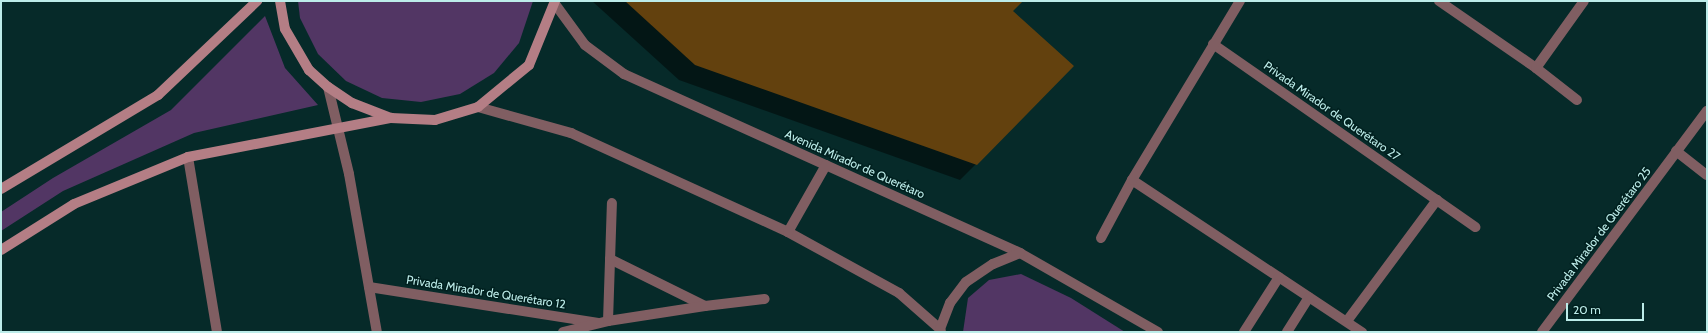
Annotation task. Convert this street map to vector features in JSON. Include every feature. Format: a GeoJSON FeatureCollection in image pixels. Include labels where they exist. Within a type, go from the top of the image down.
{"type":"FeatureCollection","features":[{"type":"Feature","properties":{"kind":"street"},"geometry":{"type":"LineString","coordinates":[[1,189],[158,95],[257,1]]}},
{"type":"Feature","properties":{"kind":"street"},"geometry":{"type":"LineString","coordinates":[[280,1],[285,29],[309,70],[328,87],[352,103],[391,118]]}},
{"type":"Feature","properties":{"kind":"street"},"geometry":{"type":"LineString","coordinates":[[1101,238],[1132,180],[1240,1]]}},
{"type":"Feature","properties":{"kind":"street"},"geometry":{"type":"LineString","coordinates":[[1439,1],[1536,68],[1576,100]]}},
{"type":"Feature","properties":{"kind":"street"},"geometry":{"type":"LineString","coordinates":[[1536,68],[1584,1]]}},
{"type":"Feature","properties":{"kind":"street"},"geometry":{"type":"LineString","coordinates":[[1,250],[74,204],[188,157],[391,118],[435,120],[478,107],[529,65],[555,3]]}},
{"type":"Feature","properties":{"kind":"street","name":"Avenida Mirador de Querétaro"},"geometry":{"type":"LineString","coordinates":[[555,3],[585,45],[624,74],[1020,253],[1158,332]]}},
{"type":"Feature","properties":{"kind":"street","name":"Privada Mirador de Querétaro 27"},"geometry":{"type":"LineString","coordinates":[[1213,44],[1475,227]]}},
{"type":"Feature","properties":{"kind":"street"},"geometry":{"type":"LineString","coordinates":[[328,87],[349,174],[377,332]]}},
{"type":"Feature","properties":{"kind":"street"},"geometry":{"type":"LineString","coordinates":[[478,107],[571,133],[788,232],[899,293],[941,330],[950,303],[966,282],[993,264],[1020,253]]}},
{"type":"Feature","properties":{"kind":"street","name":"Privada Mirador de Querétaro 25"},"geometry":{"type":"LineString","coordinates":[[1542,332],[1707,111]]}},
{"type":"Feature","properties":{"kind":"street"},"geometry":{"type":"LineString","coordinates":[[1676,151],[1707,175]]}},
{"type":"Feature","properties":{"kind":"street"},"geometry":{"type":"LineString","coordinates":[[188,157],[217,332]]}},
{"type":"Feature","properties":{"kind":"street"},"geometry":{"type":"LineString","coordinates":[[788,232],[826,165]]}},
{"type":"Feature","properties":{"kind":"street"},"geometry":{"type":"LineString","coordinates":[[1132,180],[1362,332]]}},
{"type":"Feature","properties":{"kind":"street"},"geometry":{"type":"LineString","coordinates":[[1347,321],[1437,200]]}},
{"type":"Feature","properties":{"kind":"street"},"geometry":{"type":"LineString","coordinates":[[603,322],[610,259],[612,203]]}},
{"type":"Feature","properties":{"kind":"street"},"geometry":{"type":"LineString","coordinates":[[610,259],[705,306]]}},
{"type":"Feature","properties":{"kind":"street"},"geometry":{"type":"LineString","coordinates":[[1244,332],[1279,277]]}},
{"type":"Feature","properties":{"kind":"street","name":"Privada Mirador de Querétaro 12"},"geometry":{"type":"LineString","coordinates":[[369,287],[603,322]]}},
{"type":"Feature","properties":{"kind":"street"},"geometry":{"type":"LineString","coordinates":[[1286,332],[1309,297]]}},
{"type":"Feature","properties":{"kind":"street","name":"Privada Mirador de Querétaro 12"},"geometry":{"type":"LineString","coordinates":[[563,332],[603,322],[705,306],[765,299]]}},
{"type":"Feature","properties":{"kind":"shaded area"},"geometry":{"type":"Polygon","coordinates":[[[298,1],[533,1],[519,43],[494,73],[460,94],[421,102],[382,98],[346,81],[318,54],[300,18],[298,1]]]}},
{"type":"Feature","properties":{"kind":"shaded area"},"geometry":{"type":"Polygon","coordinates":[[[265,16],[285,68],[318,105],[194,133],[63,191],[1,231],[1,212],[53,178],[171,110],[265,16]]]}},
{"type":"Feature","properties":{"kind":"shaded area"},"geometry":{"type":"Polygon","coordinates":[[[1021,274],[1071,298],[1125,332],[963,332],[968,298],[989,280],[1021,274]]]}},
{"type":"Feature","properties":{"kind":"building"},"geometry":{"type":"Polygon","coordinates":[[[625,1],[1023,1],[1013,11],[1074,66],[977,165],[695,65],[625,1]]]}}]}
